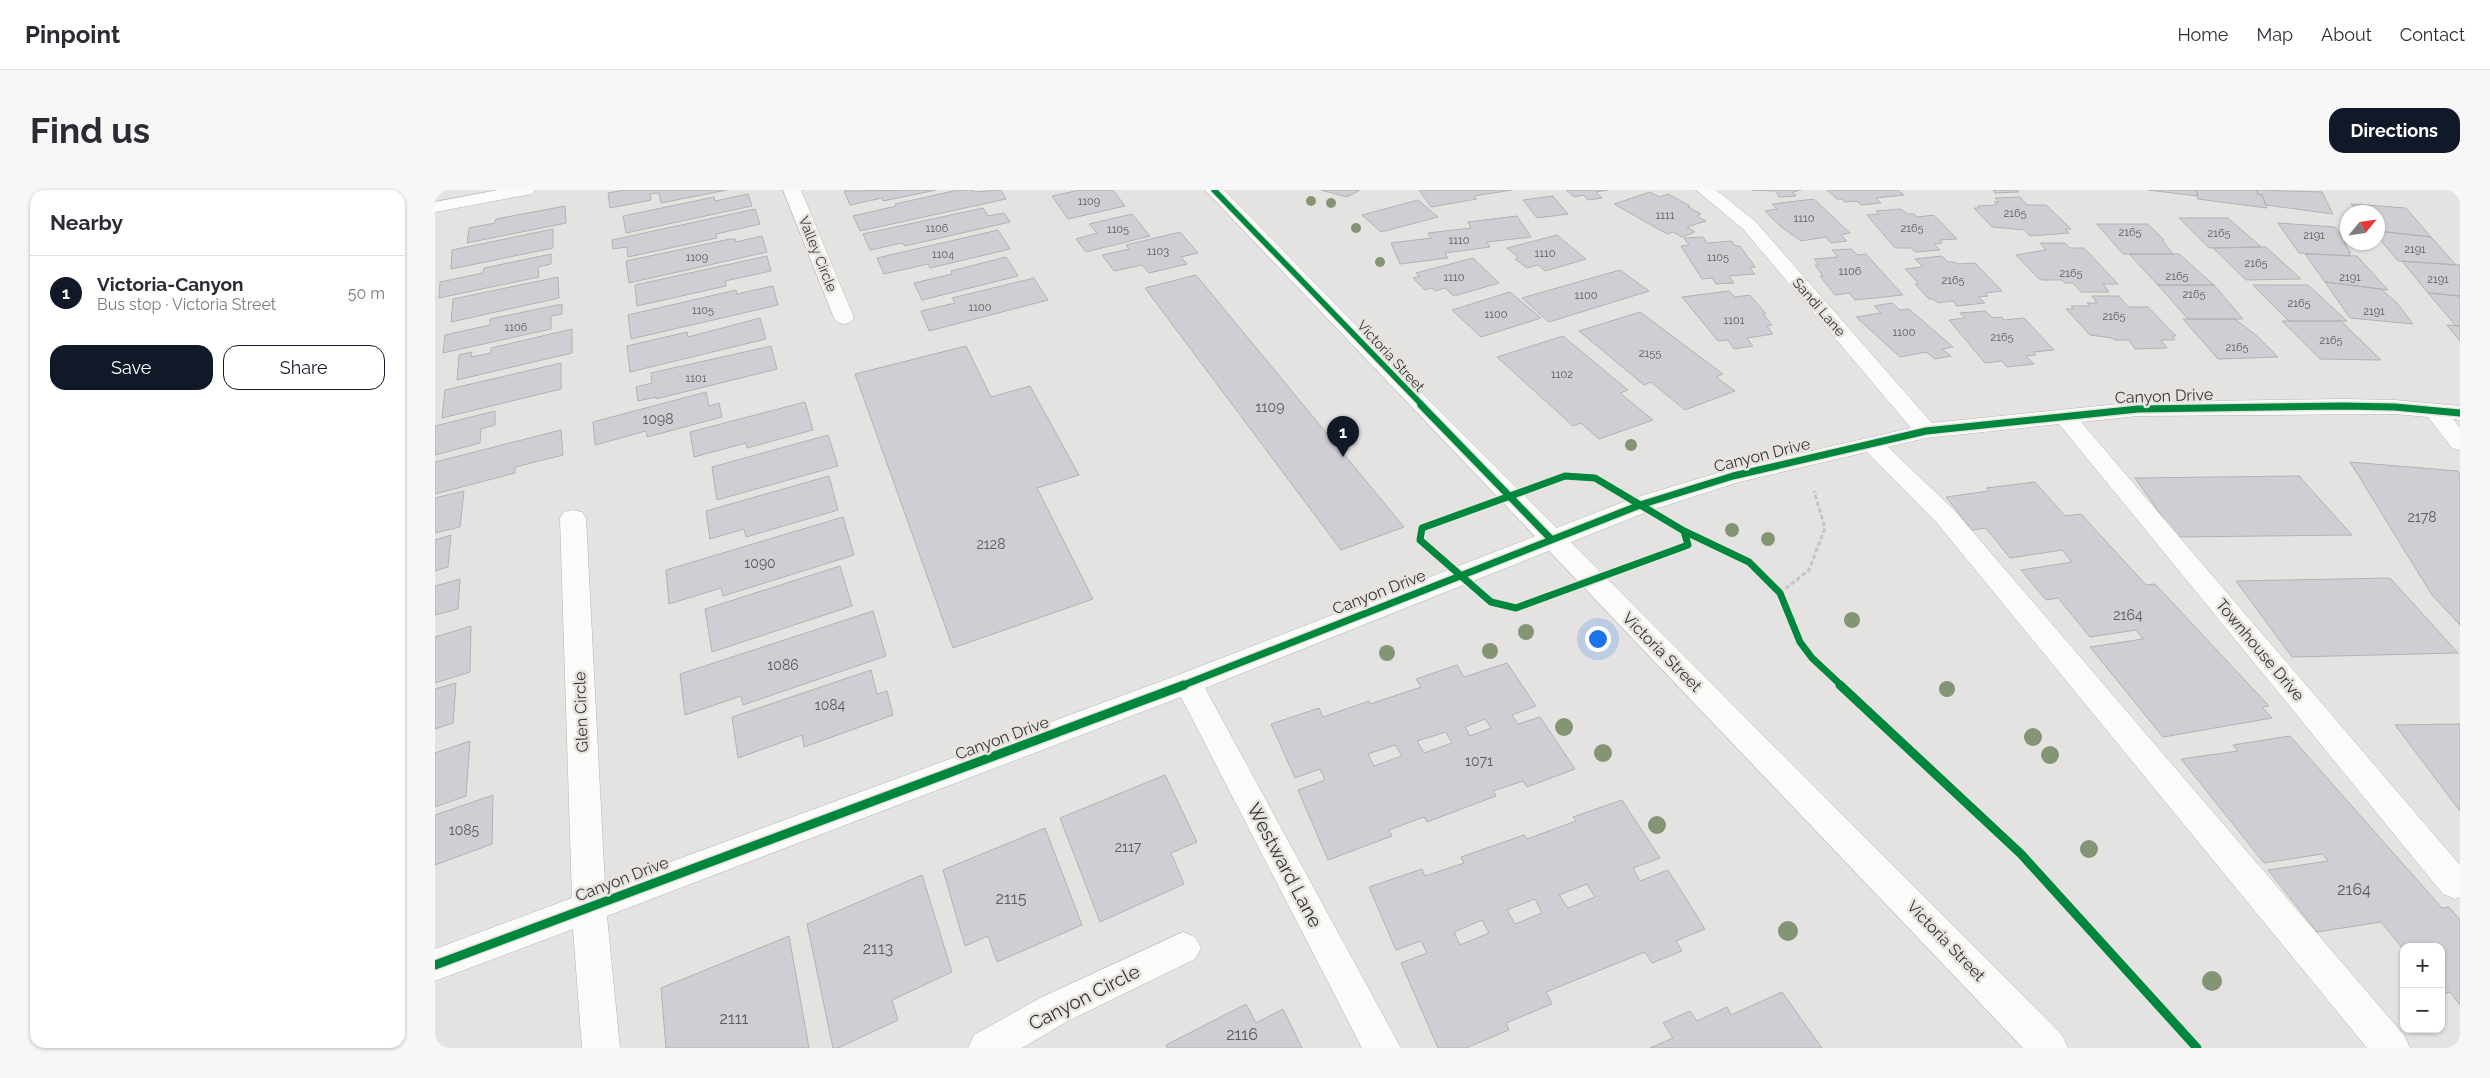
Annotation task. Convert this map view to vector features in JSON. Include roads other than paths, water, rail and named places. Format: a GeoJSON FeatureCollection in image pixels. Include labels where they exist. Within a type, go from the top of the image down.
{"type":"FeatureCollection","features":[{"type":"Feature","properties":{"kind":"street"},"geometry":{"type":"LineString","coordinates":[[435,207],[526,190]]}},
{"type":"Feature","properties":{"kind":"street","name":"Valley Circle"},"geometry":{"type":"LineString","coordinates":[[792,190],[844,318]]}},
{"type":"Feature","properties":{"kind":"street","name":"Victoria Street"},"geometry":{"type":"LineString","coordinates":[[1214,190],[1551,539],[2049,1048]]}},
{"type":"Feature","properties":{"kind":"street","name":"Sandi Lane"},"geometry":{"type":"LineString","coordinates":[[1705,190],[1749,225],[1926,431]]}},
{"type":"Feature","properties":{"kind":"street","name":"Canyon Drive"},"geometry":{"type":"LineString","coordinates":[[435,966],[589,906],[1189,683],[1640,505],[1733,476],[1926,431],[2138,409],[2343,406],[2395,407],[2460,413]]}},
{"type":"Feature","properties":{"kind":"street"},"geometry":{"type":"LineString","coordinates":[[2435,411],[2460,443]]}},
{"type":"Feature","properties":{"kind":"street","name":"Townhouse Drive"},"geometry":{"type":"LineString","coordinates":[[2063,416],[2455,884]]}},
{"type":"Feature","properties":{"kind":"street"},"geometry":{"type":"LineString","coordinates":[[1871,443],[1946,517],[2391,1048]]}},
{"type":"Feature","properties":{"kind":"street","name":"Glen Circle"},"geometry":{"type":"LineString","coordinates":[[573,518],[589,906]]}},
{"type":"Feature","properties":{"kind":"street","name":"Westward Lane"},"geometry":{"type":"LineString","coordinates":[[1189,683],[1382,1048]]}},
{"type":"Feature","properties":{"kind":"street"},"geometry":{"type":"LineString","coordinates":[[589,906],[601,1048]]}},
{"type":"Feature","properties":{"kind":"street","name":"Canyon Circle"},"geometry":{"type":"LineString","coordinates":[[987,1048],[1053,1010],[1183,948]]}},
{"type":"Feature","properties":{"kind":"place","name":"Victoria-Canyon"},"geometry":{"type":"Point","coordinates":[1343,457]}}]}
